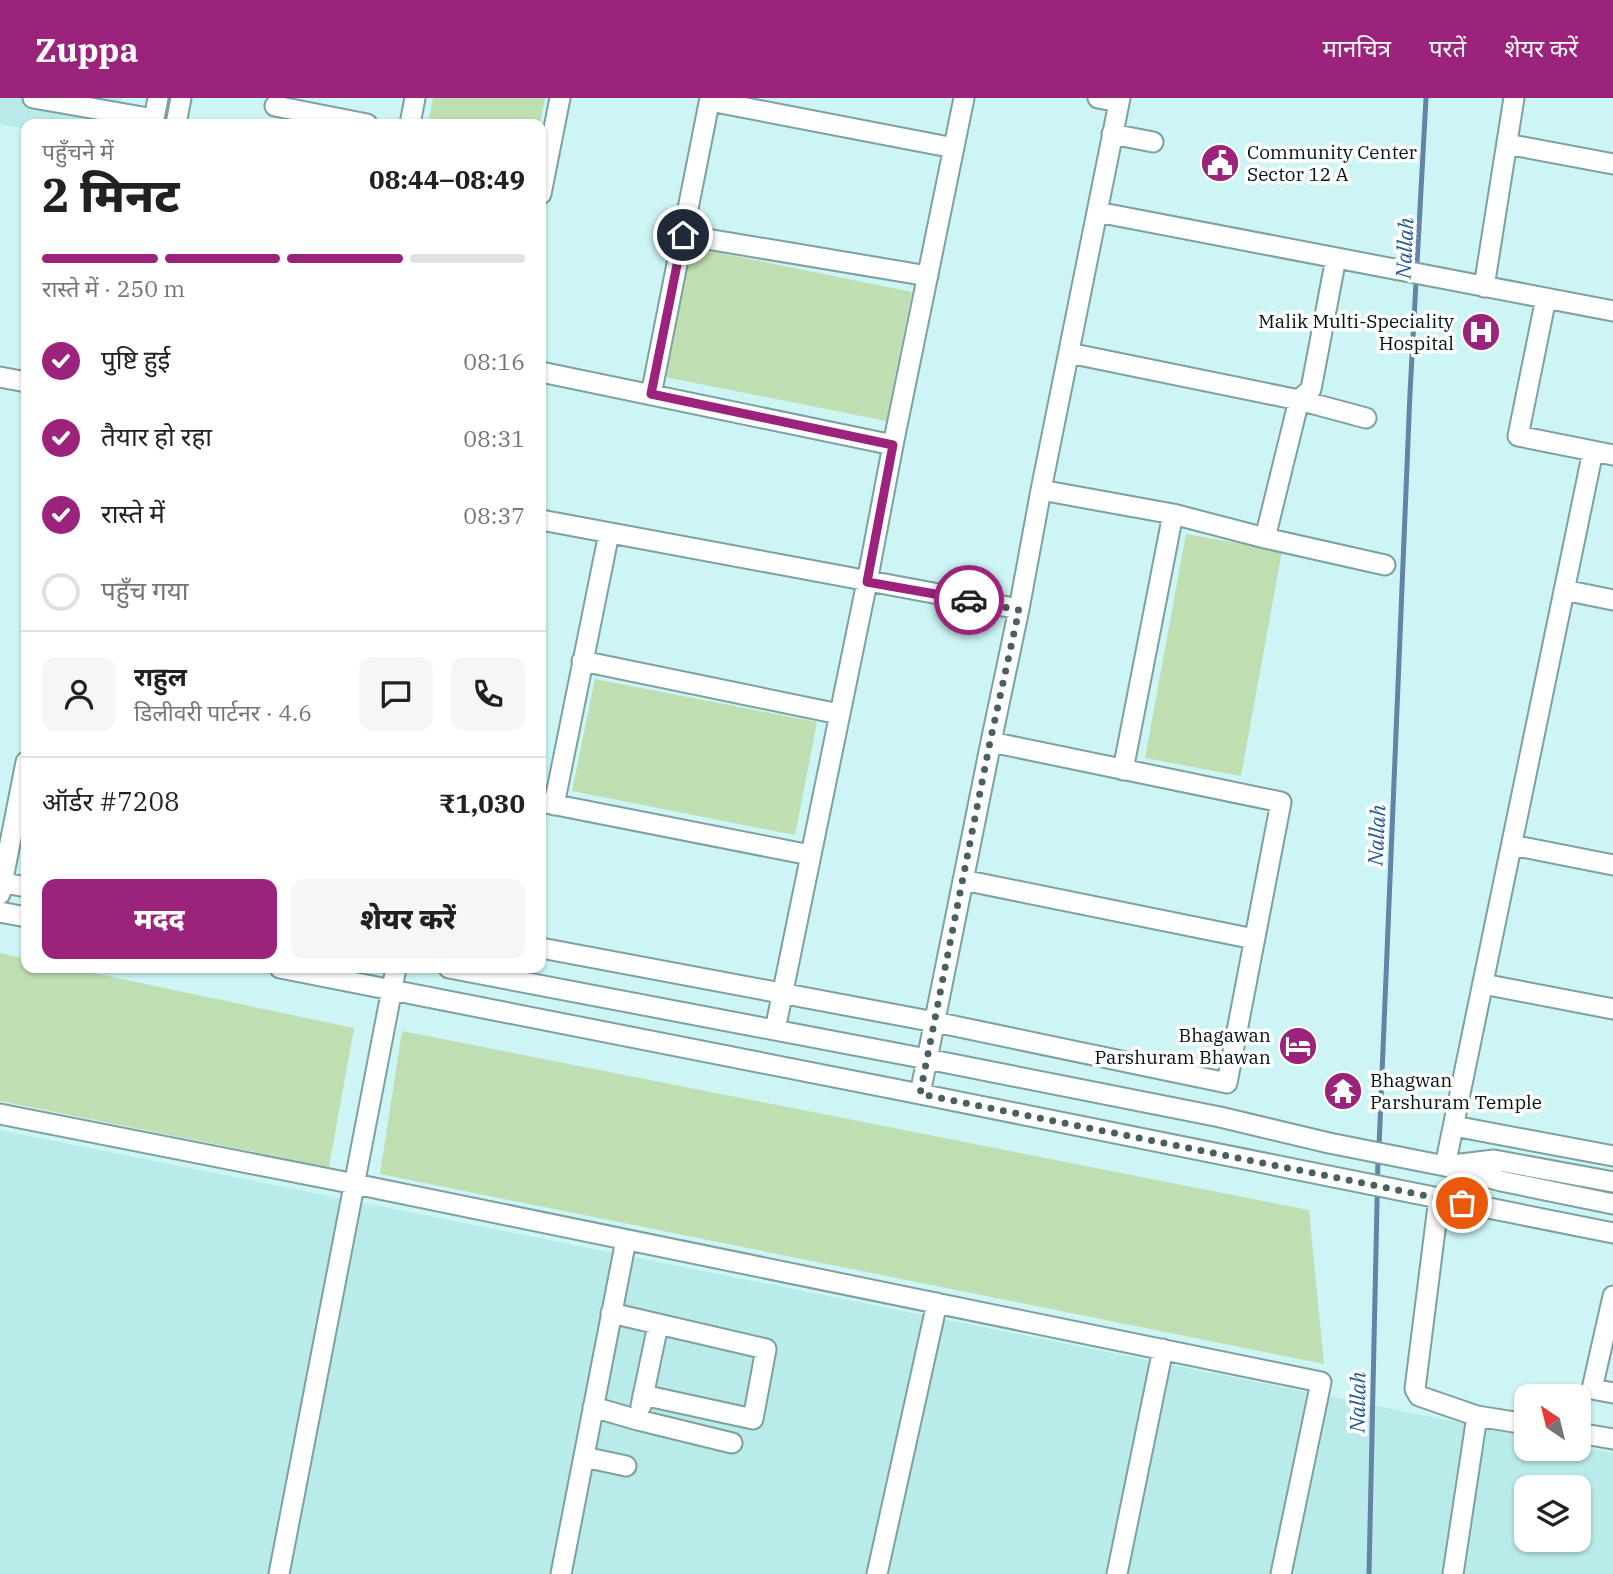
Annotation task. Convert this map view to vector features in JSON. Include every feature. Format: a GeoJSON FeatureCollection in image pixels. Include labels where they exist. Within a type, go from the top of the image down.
{"type":"FeatureCollection","features":[{"type":"Feature","properties":{"kind":"street"},"geometry":{"type":"LineString","coordinates":[[33,98],[92,104],[143,119]]}},
{"type":"Feature","properties":{"kind":"street"},"geometry":{"type":"LineString","coordinates":[[154,119],[158,98]]}},
{"type":"Feature","properties":{"kind":"street"},"geometry":{"type":"LineString","coordinates":[[177,119],[181,98]]}},
{"type":"Feature","properties":{"kind":"street"},"geometry":{"type":"LineString","coordinates":[[411,119],[415,98]]}},
{"type":"Feature","properties":{"kind":"street"},"geometry":{"type":"LineString","coordinates":[[546,153],[560,98]]}},
{"type":"Feature","properties":{"kind":"street"},"geometry":{"type":"LineString","coordinates":[[775,1030],[964,98]]}},
{"type":"Feature","properties":{"kind":"street"},"geometry":{"type":"LineString","coordinates":[[920,1094],[1119,100],[1098,98]]}},
{"type":"Feature","properties":{"kind":"street"},"geometry":{"type":"LineString","coordinates":[[1485,287],[1514,98]]}},
{"type":"Feature","properties":{"kind":"street"},"geometry":{"type":"LineString","coordinates":[[651,394],[710,99],[954,148]]}},
{"type":"Feature","properties":{"kind":"street"},"geometry":{"type":"LineString","coordinates":[[274,109],[335,119]]}},
{"type":"Feature","properties":{"kind":"street"},"geometry":{"type":"LineString","coordinates":[[1112,134],[1153,142]]}},
{"type":"Feature","properties":{"kind":"street"},"geometry":{"type":"LineString","coordinates":[[1507,144],[1613,164]]}},
{"type":"Feature","properties":{"kind":"street"},"geometry":{"type":"LineString","coordinates":[[1097,212],[1613,311]]}},
{"type":"Feature","properties":{"kind":"street"},"geometry":{"type":"LineString","coordinates":[[683,235],[928,276]]}},
{"type":"Feature","properties":{"kind":"street"},"geometry":{"type":"LineString","coordinates":[[1265,538],[1299,400],[1311,389],[1336,258]]}},
{"type":"Feature","properties":{"kind":"street"},"geometry":{"type":"LineString","coordinates":[[1546,298],[1518,436],[1613,455]]}},
{"type":"Feature","properties":{"kind":"street"},"geometry":{"type":"LineString","coordinates":[[1069,353],[1299,400],[1366,418]]}},
{"type":"Feature","properties":{"kind":"street"},"geometry":{"type":"LineString","coordinates":[[546,373],[893,445]]}},
{"type":"Feature","properties":{"kind":"street"},"geometry":{"type":"LineString","coordinates":[[0,377],[21,381]]}},
{"type":"Feature","properties":{"kind":"street"},"geometry":{"type":"LineString","coordinates":[[1436,1164],[1454,1126],[1593,451]]}},
{"type":"Feature","properties":{"kind":"street"},"geometry":{"type":"LineString","coordinates":[[1041,490],[1173,514],[1385,565]]}},
{"type":"Feature","properties":{"kind":"street"},"geometry":{"type":"LineString","coordinates":[[1123,770],[1173,514]]}},
{"type":"Feature","properties":{"kind":"street"},"geometry":{"type":"LineString","coordinates":[[546,521],[1019,610]]}},
{"type":"Feature","properties":{"kind":"street"},"geometry":{"type":"LineString","coordinates":[[609,533],[582,662],[547,803],[810,855]]}},
{"type":"Feature","properties":{"kind":"street"},"geometry":{"type":"LineString","coordinates":[[1564,590],[1613,600]]}},
{"type":"Feature","properties":{"kind":"street"},"geometry":{"type":"LineString","coordinates":[[582,662],[839,714]]}},
{"type":"Feature","properties":{"kind":"street"},"geometry":{"type":"LineString","coordinates":[[546,949],[934,1021],[1227,1083],[1281,802],[990,742]]}},
{"type":"Feature","properties":{"kind":"street"},"geometry":{"type":"LineString","coordinates":[[21,782],[4,849],[1,886],[21,888]]}},
{"type":"Feature","properties":{"kind":"street"},"geometry":{"type":"LineString","coordinates":[[1512,845],[1613,865]]}},
{"type":"Feature","properties":{"kind":"street"},"geometry":{"type":"LineString","coordinates":[[963,880],[1254,939]]}},
{"type":"Feature","properties":{"kind":"street"},"geometry":{"type":"LineString","coordinates":[[0,912],[21,916]]}},
{"type":"Feature","properties":{"kind":"street"},"geometry":{"type":"LineString","coordinates":[[306,973],[1613,1233]]}},
{"type":"Feature","properties":{"kind":"street"},"geometry":{"type":"LineString","coordinates":[[279,1574],[395,973]]}},
{"type":"Feature","properties":{"kind":"street"},"geometry":{"type":"LineString","coordinates":[[475,973],[1207,1114],[1613,1205]]}},
{"type":"Feature","properties":{"kind":"street"},"geometry":{"type":"LineString","coordinates":[[1483,984],[1613,1009]]}},
{"type":"Feature","properties":{"kind":"street"},"geometry":{"type":"LineString","coordinates":[[0,1114],[1321,1382],[1281,1574]]}},
{"type":"Feature","properties":{"kind":"street"},"geometry":{"type":"LineString","coordinates":[[1454,1126],[1613,1156]]}},
{"type":"Feature","properties":{"kind":"street"},"geometry":{"type":"LineString","coordinates":[[1436,1164],[1494,1160],[1613,1182]]}},
{"type":"Feature","properties":{"kind":"street"},"geometry":{"type":"LineString","coordinates":[[1439,1198],[1415,1389],[1419,1396],[1477,1416],[1514,1422]]}},
{"type":"Feature","properties":{"kind":"street"},"geometry":{"type":"LineString","coordinates":[[561,1574],[626,1240]]}},
{"type":"Feature","properties":{"kind":"street"},"geometry":{"type":"LineString","coordinates":[[1613,1296],[1592,1389],[1613,1393]]}},
{"type":"Feature","properties":{"kind":"street"},"geometry":{"type":"LineString","coordinates":[[877,1574],[937,1303]]}},
{"type":"Feature","properties":{"kind":"street"},"geometry":{"type":"LineString","coordinates":[[611,1313],[766,1349],[752,1419],[643,1395]]}},
{"type":"Feature","properties":{"kind":"street"},"geometry":{"type":"LineString","coordinates":[[638,1420],[658,1325]]}},
{"type":"Feature","properties":{"kind":"street"},"geometry":{"type":"LineString","coordinates":[[1117,1574],[1163,1349]]}},
{"type":"Feature","properties":{"kind":"street"},"geometry":{"type":"LineString","coordinates":[[677,1430],[682,1404]]}},
{"type":"Feature","properties":{"kind":"street"},"geometry":{"type":"LineString","coordinates":[[593,1408],[732,1443]]}},
{"type":"Feature","properties":{"kind":"street"},"geometry":{"type":"LineString","coordinates":[[1452,1574],[1477,1416]]}},
{"type":"Feature","properties":{"kind":"street"},"geometry":{"type":"LineString","coordinates":[[1591,1435],[1613,1439]]}},
{"type":"Feature","properties":{"kind":"street"},"geometry":{"type":"LineString","coordinates":[[584,1457],[626,1466]]}},
{"type":"Feature","properties":{"kind":"shaded area"},"geometry":{"type":"Polygon","coordinates":[[[0,98],[122,98],[118,119],[21,119],[21,128],[0,124],[0,98]]]}},
{"type":"Feature","properties":{"kind":"shaded area"},"geometry":{"type":"Polygon","coordinates":[[[0,1130],[1514,1434],[1514,1461],[1591,1461],[1591,1448],[1613,1453],[1613,1574],[0,1574],[0,1130]]]}},
{"type":"Feature","properties":{"kind":"green space"},"geometry":{"type":"Polygon","coordinates":[[[433,98],[545,98],[541,119],[429,118],[433,98]]]}},
{"type":"Feature","properties":{"kind":"green space"},"geometry":{"type":"Polygon","coordinates":[[[691,247],[912,292],[886,421],[665,377],[691,247]]]}},
{"type":"Feature","properties":{"kind":"green space"},"geometry":{"type":"Polygon","coordinates":[[[1186,534],[1282,551],[1241,776],[1145,758],[1186,534]]]}},
{"type":"Feature","properties":{"kind":"green space"},"geometry":{"type":"Polygon","coordinates":[[[595,679],[817,722],[795,835],[572,791],[595,679]]]}},
{"type":"Feature","properties":{"kind":"green space"},"geometry":{"type":"Polygon","coordinates":[[[0,953],[21,958],[21,973],[93,973],[354,1028],[329,1167],[0,1101],[0,953]]]}},
{"type":"Feature","properties":{"kind":"green space"},"geometry":{"type":"Polygon","coordinates":[[[402,1031],[1309,1210],[1324,1364],[380,1174],[402,1031]]]}},
{"type":"Feature","properties":{"kind":"waterway","name":"Nallah"},"geometry":{"type":"LineString","coordinates":[[1379,1147],[1410,393],[1426,98]]}},
{"type":"Feature","properties":{"kind":"waterway","name":"Nallah"},"geometry":{"type":"LineString","coordinates":[[1369,1574],[1378,1157]]}},
{"type":"Feature","properties":{"kind":"way so far"},"geometry":{"type":"LineString","coordinates":[[969,600],[1019,610],[920,1094],[1462,1203]]}},
{"type":"Feature","properties":{"kind":"place","name":"Community Center Sector 12 A"},"geometry":{"type":"Point","coordinates":[1220,163]}},
{"type":"Feature","properties":{"kind":"place","name":"Malik Multi-Speciality Hospital"},"geometry":{"type":"Point","coordinates":[1481,332]}},
{"type":"Feature","properties":{"kind":"place","name":"Bhagawan Parshuram Bhawan"},"geometry":{"type":"Point","coordinates":[1298,1046]}},
{"type":"Feature","properties":{"kind":"place","name":"Bhagwan Parshuram Temple"},"geometry":{"type":"Point","coordinates":[1343,1091]}},
{"type":"Feature","properties":{"kind":"route"},"geometry":{"type":"LineString","coordinates":[[683,235],[651,394],[893,445],[867,582],[969,600]]}}]}
